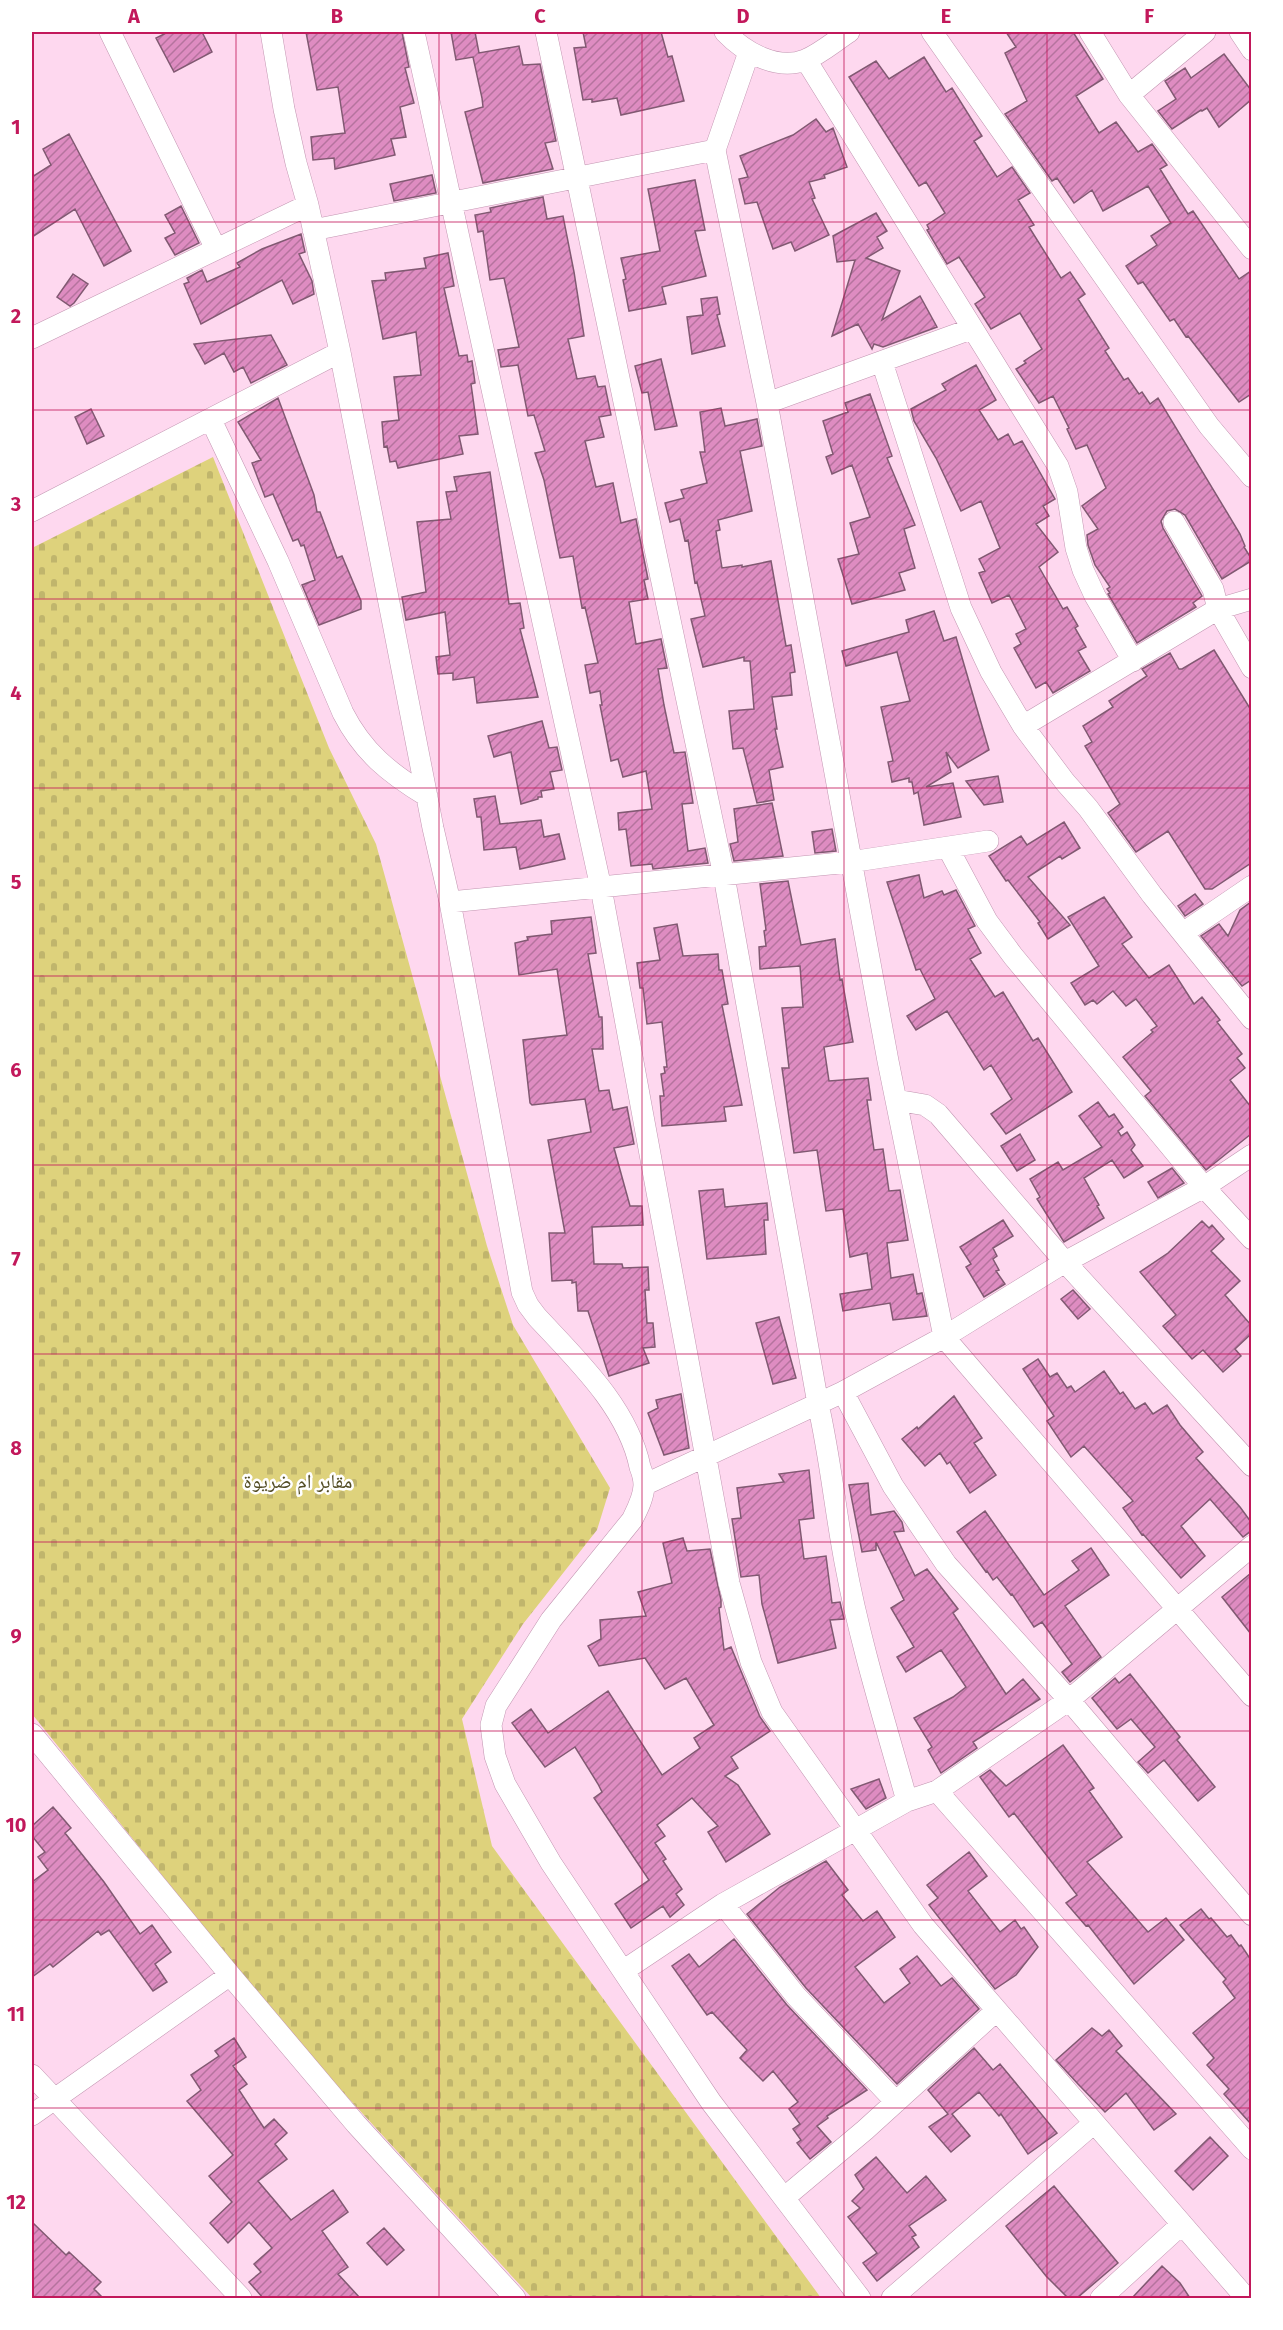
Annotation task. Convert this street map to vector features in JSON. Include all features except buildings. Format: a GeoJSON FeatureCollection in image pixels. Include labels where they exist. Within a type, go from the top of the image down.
{"type":"FeatureCollection","features":[{"type":"Feature","properties":{"kind":"street"},"geometry":{"type":"LineString","coordinates":[[110,32],[216,249]]}},
{"type":"Feature","properties":{"kind":"street"},"geometry":{"type":"LineString","coordinates":[[271,32],[284,110],[314,230],[340,352],[450,902],[522,1292],[537,1317],[611,1402],[622,1418],[632,1437],[644,1485],[639,1507],[632,1520],[550,1620],[496,1706],[491,1725],[495,1755],[505,1784],[551,1863],[711,2103],[860,2298]]}},
{"type":"Feature","properties":{"kind":"street"},"geometry":{"type":"LineString","coordinates":[[414,32],[601,888],[729,1584],[751,1662],[772,1712],[923,1925],[1246,2298]]}},
{"type":"Feature","properties":{"kind":"street"},"geometry":{"type":"LineString","coordinates":[[546,32],[724,876],[818,1404],[828,1449],[849,1581],[871,1672],[908,1801]]}},
{"type":"Feature","properties":{"kind":"street"},"geometry":{"type":"LineString","coordinates":[[725,32],[749,52],[771,60],[789,63],[806,60],[849,32]]}},
{"type":"Feature","properties":{"kind":"street"},"geometry":{"type":"LineString","coordinates":[[932,32],[1209,426],[1251,477]]}},
{"type":"Feature","properties":{"kind":"street"},"geometry":{"type":"LineString","coordinates":[[1089,32],[1130,94],[1251,247]]}},
{"type":"Feature","properties":{"kind":"street"},"geometry":{"type":"LineString","coordinates":[[1130,94],[1205,32]]}},
{"type":"Feature","properties":{"kind":"street"},"geometry":{"type":"LineString","coordinates":[[1240,32],[1251,50]]}},
{"type":"Feature","properties":{"kind":"street"},"geometry":{"type":"LineString","coordinates":[[749,52],[715,150],[767,404],[850,862],[944,1337],[1251,1696]]}},
{"type":"Feature","properties":{"kind":"street"},"geometry":{"type":"LineString","coordinates":[[806,60],[1058,466],[1067,492],[1076,548],[1083,570],[1095,596],[1133,661]]}},
{"type":"Feature","properties":{"kind":"street"},"geometry":{"type":"LineString","coordinates":[[314,230],[715,150]]}},
{"type":"Feature","properties":{"kind":"street"},"geometry":{"type":"LineString","coordinates":[[32,338],[308,205]]}},
{"type":"Feature","properties":{"kind":"street"},"geometry":{"type":"LineString","coordinates":[[767,404],[971,329]]}},
{"type":"Feature","properties":{"kind":"street"},"geometry":{"type":"LineString","coordinates":[[32,511],[340,352]]}},
{"type":"Feature","properties":{"kind":"street"},"geometry":{"type":"LineString","coordinates":[[882,362],[961,608],[991,672],[1023,726],[1251,1019]]}},
{"type":"Feature","properties":{"kind":"street"},"geometry":{"type":"LineString","coordinates":[[211,420],[278,561],[354,736],[395,777],[427,796]]}},
{"type":"Feature","properties":{"kind":"street"},"geometry":{"type":"LineString","coordinates":[[1174,522],[1213,589],[1218,609],[1251,668]]}},
{"type":"Feature","properties":{"kind":"street"},"geometry":{"type":"LineString","coordinates":[[1023,726],[1218,609],[1251,599]]}},
{"type":"Feature","properties":{"kind":"street"},"geometry":{"type":"LineString","coordinates":[[450,902],[850,862],[988,841]]}},
{"type":"Feature","properties":{"kind":"street"},"geometry":{"type":"LineString","coordinates":[[948,848],[998,938],[1204,1188],[1251,1239]]}},
{"type":"Feature","properties":{"kind":"street"},"geometry":{"type":"LineString","coordinates":[[1183,933],[1251,885]]}},
{"type":"Feature","properties":{"kind":"street"},"geometry":{"type":"LineString","coordinates":[[896,1100],[925,1105],[938,1114],[1065,1262],[1251,1466]]}},
{"type":"Feature","properties":{"kind":"street"},"geometry":{"type":"LineString","coordinates":[[644,1485],[843,1392],[944,1337],[1065,1262],[1204,1188],[1251,1155]]}},
{"type":"Feature","properties":{"kind":"street"},"geometry":{"type":"LineString","coordinates":[[843,1392],[893,1486],[938,1554],[1070,1700],[1251,1915]]}},
{"type":"Feature","properties":{"kind":"street"},"geometry":{"type":"LineString","coordinates":[[623,1971],[723,1904],[908,1801],[937,1791],[1070,1700],[1251,1546]]}},
{"type":"Feature","properties":{"kind":"street"},"geometry":{"type":"LineString","coordinates":[[32,1734],[356,2124],[508,2296]]}},
{"type":"Feature","properties":{"kind":"street"},"geometry":{"type":"LineString","coordinates":[[937,1791],[1251,2149]]}},
{"type":"Feature","properties":{"kind":"street"},"geometry":{"type":"LineString","coordinates":[[723,1904],[796,1996],[896,2102]]}},
{"type":"Feature","properties":{"kind":"street"},"geometry":{"type":"LineString","coordinates":[[32,2115],[230,1975]]}},
{"type":"Feature","properties":{"kind":"street"},"geometry":{"type":"LineString","coordinates":[[784,2198],[896,2102],[996,2011]]}},
{"type":"Feature","properties":{"kind":"street"},"geometry":{"type":"LineString","coordinates":[[32,2075],[241,2298]]}},
{"type":"Feature","properties":{"kind":"street"},"geometry":{"type":"LineString","coordinates":[[892,2298],[1094,2123]]}},
{"type":"Feature","properties":{"kind":"street"},"geometry":{"type":"LineString","coordinates":[[1101,2298],[1182,2224]]}},
{"type":"Feature","properties":{"kind":"green space","name":"مقابر ام ضريوة"},"geometry":{"type":"Polygon","coordinates":[[[213,457],[329,748],[376,844],[487,1246],[513,1325],[610,1488],[597,1530],[523,1624],[462,1719],[492,1846],[821,2298],[532,2298],[294,2039],[32,1714],[32,548],[213,457]]]}}]}
